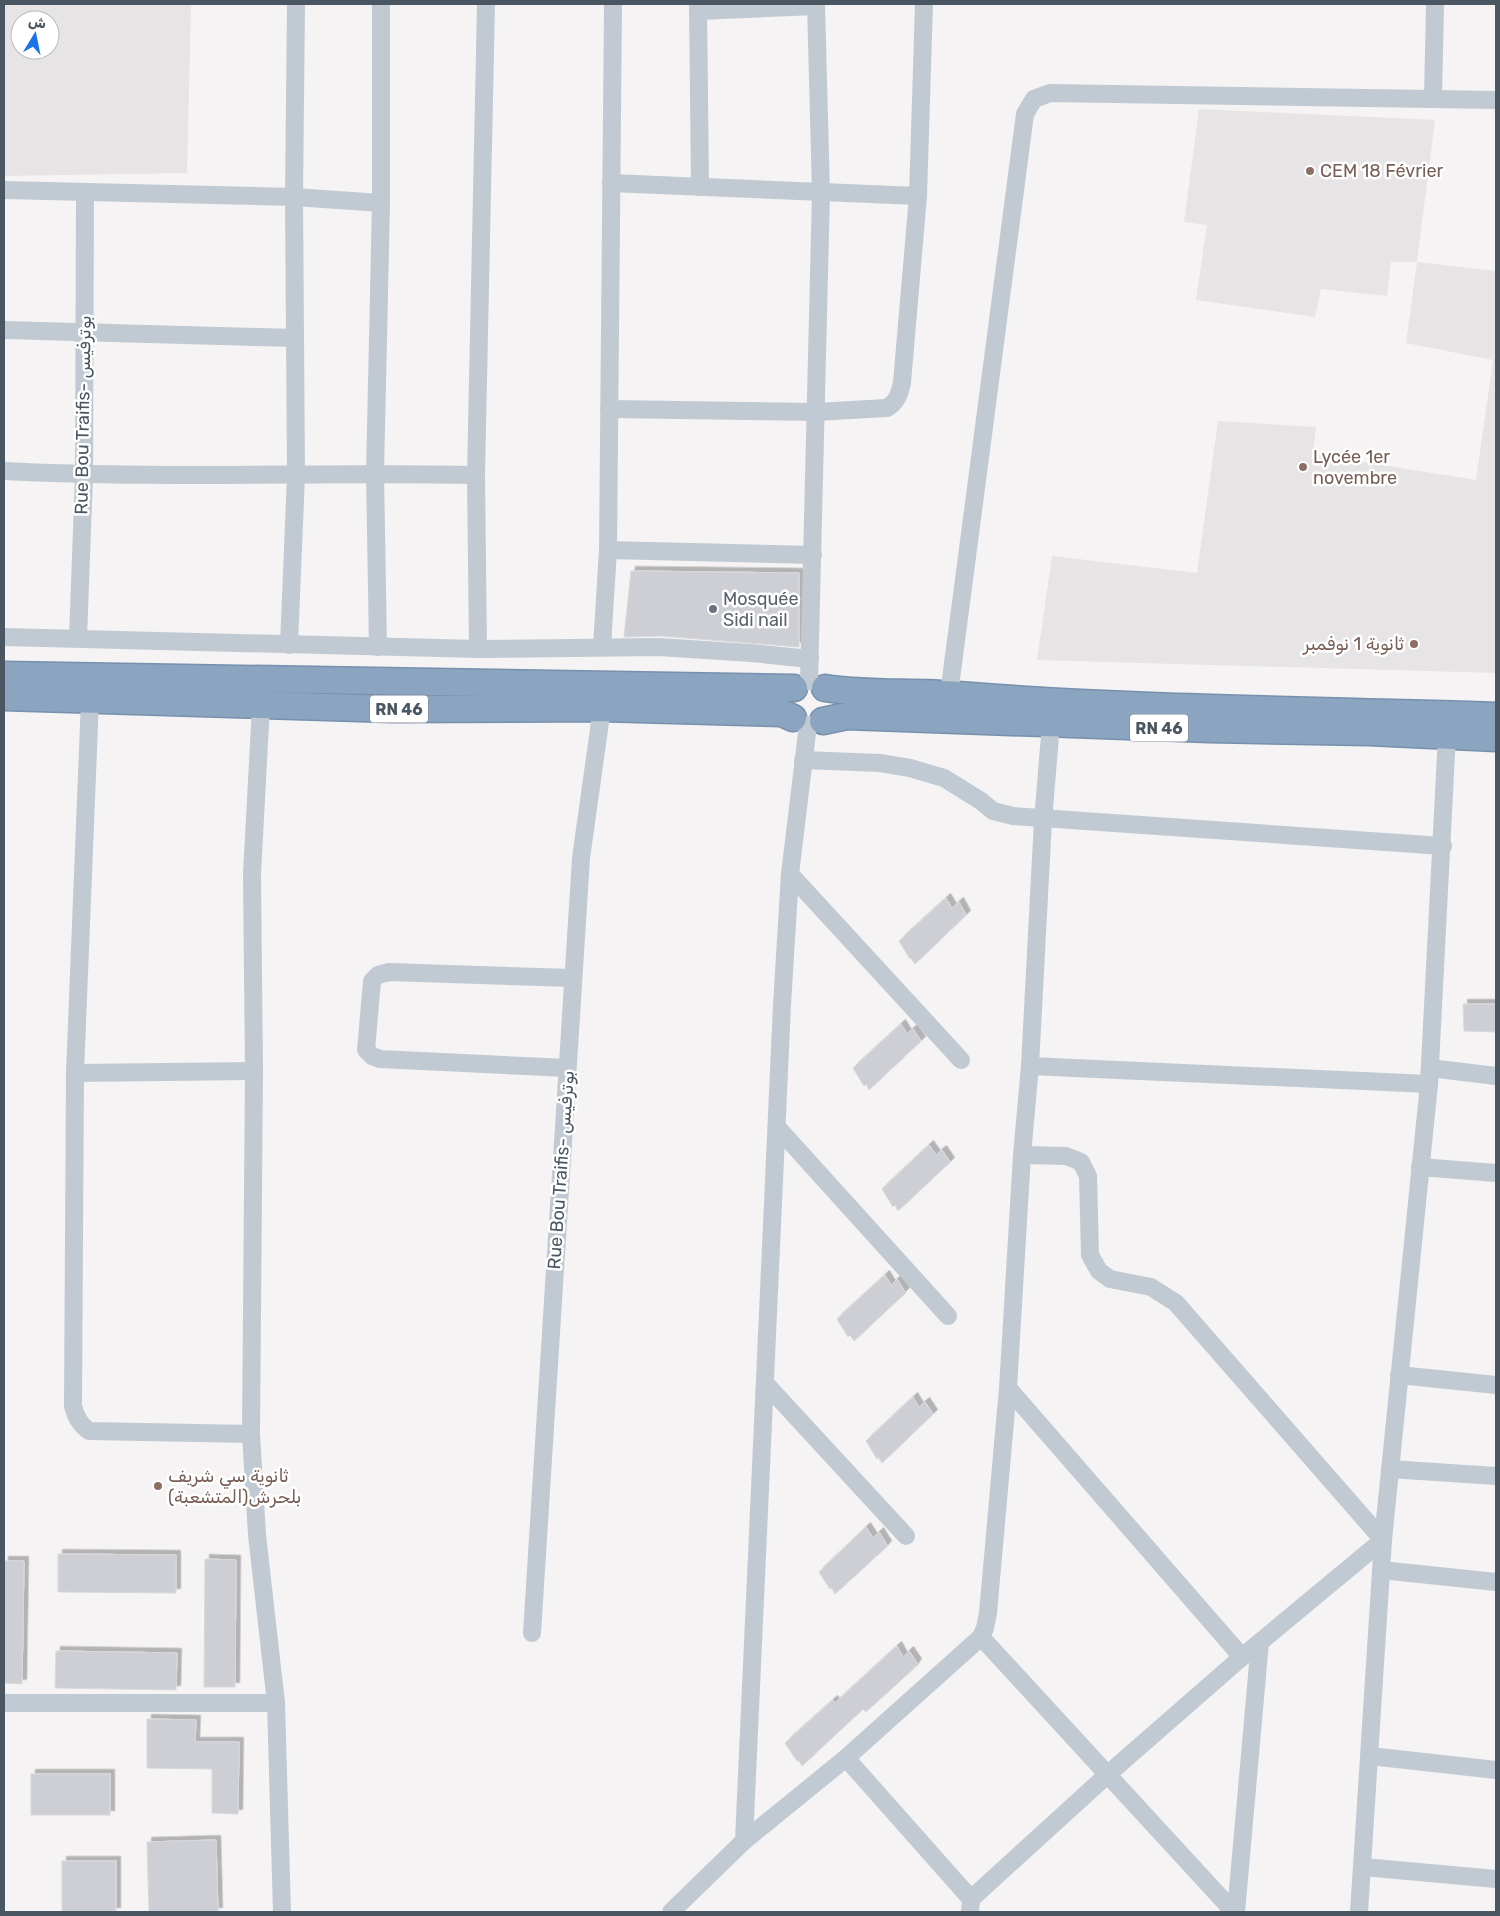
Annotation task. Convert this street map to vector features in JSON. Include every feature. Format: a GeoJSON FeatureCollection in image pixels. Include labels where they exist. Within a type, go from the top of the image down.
{"type":"FeatureCollection","features":[{"type":"Feature","properties":{"kind":"highway","name":"RN 46"},"geometry":{"type":"LineString","coordinates":[[4,675],[809,679],[850,692],[949,694],[1093,704],[1496,716]]}},
{"type":"Feature","properties":{"kind":"highway"},"geometry":{"type":"LineString","coordinates":[[809,679],[830,694],[831,709],[808,721],[790,713],[787,703],[790,692],[809,679]]}},
{"type":"Feature","properties":{"kind":"highway","name":"RN 46"},"geometry":{"type":"LineString","coordinates":[[4,697],[392,709],[602,708],[782,714],[808,721],[847,716],[1496,738]]}},
{"type":"Feature","properties":{"kind":"street"},"geometry":{"type":"LineString","coordinates":[[289,645],[296,475],[294,197],[296,4]]}},
{"type":"Feature","properties":{"kind":"street"},"geometry":{"type":"LineString","coordinates":[[378,647],[375,474],[381,203],[381,4]]}},
{"type":"Feature","properties":{"kind":"street"},"geometry":{"type":"LineString","coordinates":[[478,650],[476,475],[486,4]]}},
{"type":"Feature","properties":{"kind":"street"},"geometry":{"type":"LineString","coordinates":[[602,647],[608,550],[613,4]]}},
{"type":"Feature","properties":{"kind":"street"},"geometry":{"type":"LineString","coordinates":[[609,409],[816,412],[887,408],[894,403],[899,396],[902,383],[918,196],[924,4]]}},
{"type":"Feature","properties":{"kind":"street"},"geometry":{"type":"LineString","coordinates":[[1433,98],[1435,4]]}},
{"type":"Feature","properties":{"kind":"street"},"geometry":{"type":"LineString","coordinates":[[4,636],[478,650],[602,647],[677,648],[751,653],[809,679],[821,192],[816,5],[698,8],[700,187]]}},
{"type":"Feature","properties":{"kind":"street"},"geometry":{"type":"LineString","coordinates":[[949,694],[1025,114],[1034,98],[1050,93],[1496,100]]}},
{"type":"Feature","properties":{"kind":"street"},"geometry":{"type":"LineString","coordinates":[[611,183],[918,196]]}},
{"type":"Feature","properties":{"kind":"street"},"geometry":{"type":"LineString","coordinates":[[4,190],[294,197],[381,203]]}},
{"type":"Feature","properties":{"kind":"street","name":"Rue Bou Traifis- بوترفيس"},"geometry":{"type":"LineString","coordinates":[[78,638],[84,475],[85,192]]}},
{"type":"Feature","properties":{"kind":"street"},"geometry":{"type":"LineString","coordinates":[[4,330],[295,338]]}},
{"type":"Feature","properties":{"kind":"street"},"geometry":{"type":"LineString","coordinates":[[4,471],[84,475],[476,475]]}},
{"type":"Feature","properties":{"kind":"street"},"geometry":{"type":"LineString","coordinates":[[608,550],[813,555]]}},
{"type":"Feature","properties":{"kind":"street"},"geometry":{"type":"LineString","coordinates":[[90,700],[75,1073],[74,1406],[76,1418],[82,1426],[90,1431],[101,1433],[131,1431],[251,1434]]}},
{"type":"Feature","properties":{"kind":"street"},"geometry":{"type":"LineString","coordinates":[[261,706],[252,874],[254,1071],[251,1434],[257,1535],[276,1703],[282,1912]]}},
{"type":"Feature","properties":{"kind":"street","name":"Rue Bou Traifis- بوترفيس"},"geometry":{"type":"LineString","coordinates":[[532,1633],[581,858],[602,708]]}},
{"type":"Feature","properties":{"kind":"street"},"geometry":{"type":"LineString","coordinates":[[744,1841],[790,874],[808,721]]}},
{"type":"Feature","properties":{"kind":"street"},"geometry":{"type":"LineString","coordinates":[[671,1912],[744,1841],[846,1758],[981,1637],[985,1628],[988,1613],[1008,1388],[1022,1155],[1030,1066],[1050,724]]}},
{"type":"Feature","properties":{"kind":"street"},"geometry":{"type":"LineString","coordinates":[[1359,1912],[1383,1540],[1429,1076],[1448,735]]}},
{"type":"Feature","properties":{"kind":"street"},"geometry":{"type":"LineString","coordinates":[[803,760],[880,763],[910,768],[944,778],[981,801],[993,811],[1013,816],[1043,820],[1443,846]]}},
{"type":"Feature","properties":{"kind":"street"},"geometry":{"type":"LineString","coordinates":[[790,874],[960,1060]]}},
{"type":"Feature","properties":{"kind":"street"},"geometry":{"type":"LineString","coordinates":[[567,1068],[380,1059],[372,1056],[366,1050],[372,981],[378,975],[389,972],[572,978]]}},
{"type":"Feature","properties":{"kind":"street"},"geometry":{"type":"LineString","coordinates":[[1030,1066],[1496,1076]]}},
{"type":"Feature","properties":{"kind":"street"},"geometry":{"type":"LineString","coordinates":[[75,1073],[254,1071]]}},
{"type":"Feature","properties":{"kind":"street"},"geometry":{"type":"LineString","coordinates":[[777,1127],[948,1316]]}},
{"type":"Feature","properties":{"kind":"street"},"geometry":{"type":"LineString","coordinates":[[1022,1155],[1066,1156],[1081,1162],[1088,1176],[1090,1255],[1099,1271],[1110,1278],[1151,1287],[1176,1303],[1383,1540]]}},
{"type":"Feature","properties":{"kind":"street"},"geometry":{"type":"LineString","coordinates":[[1420,1167],[1496,1173]]}},
{"type":"Feature","properties":{"kind":"street"},"geometry":{"type":"LineString","coordinates":[[1399,1375],[1496,1385]]}},
{"type":"Feature","properties":{"kind":"street"},"geometry":{"type":"LineString","coordinates":[[765,1382],[906,1536]]}},
{"type":"Feature","properties":{"kind":"street"},"geometry":{"type":"LineString","coordinates":[[1008,1388],[1242,1657]]}},
{"type":"Feature","properties":{"kind":"street"},"geometry":{"type":"LineString","coordinates":[[1390,1469],[1496,1476]]}},
{"type":"Feature","properties":{"kind":"street"},"geometry":{"type":"LineString","coordinates":[[846,1758],[970,1906],[1107,1774],[1242,1657],[1383,1540]]}},
{"type":"Feature","properties":{"kind":"street"},"geometry":{"type":"LineString","coordinates":[[1381,1570],[1496,1582]]}},
{"type":"Feature","properties":{"kind":"street"},"geometry":{"type":"LineString","coordinates":[[981,1637],[1235,1912]]}},
{"type":"Feature","properties":{"kind":"street"},"geometry":{"type":"LineString","coordinates":[[1235,1912],[1260,1642]]}},
{"type":"Feature","properties":{"kind":"street"},"geometry":{"type":"LineString","coordinates":[[4,1703],[276,1703]]}},
{"type":"Feature","properties":{"kind":"street"},"geometry":{"type":"LineString","coordinates":[[1370,1756],[1496,1770]]}},
{"type":"Feature","properties":{"kind":"street"},"geometry":{"type":"LineString","coordinates":[[1363,1867],[1496,1879]]}},
{"type":"Feature","properties":{"kind":"shaded area"},"geometry":{"type":"Polygon","coordinates":[[[4,4],[191,4],[187,173],[4,176],[4,4]]]}},
{"type":"Feature","properties":{"kind":"shaded area","name":"CEM 18 Février"},"geometry":{"type":"Polygon","coordinates":[[[1199,109],[1435,120],[1417,262],[1391,262],[1387,296],[1321,289],[1315,317],[1196,300],[1207,225],[1184,222],[1199,109]]]}},
{"type":"Feature","properties":{"kind":"shaded area","name":"Lycée 1er novembre"},"geometry":{"type":"Polygon","coordinates":[[[1417,262],[1496,271],[1496,673],[1037,660],[1052,556],[1197,573],[1218,421],[1316,427],[1313,454],[1476,480],[1493,360],[1406,343],[1417,262]]]}},
{"type":"Feature","properties":{"kind":"building","name":"Mosquée Sidi nail"},"geometry":{"type":"Polygon","coordinates":[[[631,571],[799,573],[799,647],[660,636],[624,637],[631,571]]]}},
{"type":"Feature","properties":{"kind":"building"},"geometry":{"type":"Polygon","coordinates":[[[946,898],[952,908],[959,902],[966,915],[915,964],[899,941],[946,898]]]}},
{"type":"Feature","properties":{"kind":"building"},"geometry":{"type":"Polygon","coordinates":[[[1463,1004],[1496,1004],[1496,1032],[1464,1031],[1463,1004]]]}},
{"type":"Feature","properties":{"kind":"building"},"geometry":{"type":"Polygon","coordinates":[[[901,1024],[907,1034],[913,1029],[921,1041],[869,1090],[866,1084],[864,1086],[853,1068],[901,1024]]]}},
{"type":"Feature","properties":{"kind":"building"},"geometry":{"type":"Polygon","coordinates":[[[929,1145],[936,1155],[942,1150],[950,1162],[898,1211],[895,1205],[893,1207],[882,1189],[929,1145]]]}},
{"type":"Feature","properties":{"kind":"building"},"geometry":{"type":"Polygon","coordinates":[[[885,1275],[891,1285],[897,1279],[905,1292],[854,1341],[850,1335],[848,1337],[837,1319],[885,1275]]]}},
{"type":"Feature","properties":{"kind":"building"},"geometry":{"type":"Polygon","coordinates":[[[913,1397],[919,1407],[925,1402],[933,1414],[882,1463],[878,1457],[877,1459],[866,1441],[913,1397]]]}},
{"type":"Feature","properties":{"kind":"building"},"geometry":{"type":"Polygon","coordinates":[[[866,1527],[873,1538],[879,1532],[887,1545],[835,1594],[819,1572],[866,1527]]]}},
{"type":"Feature","properties":{"kind":"building"},"geometry":{"type":"Polygon","coordinates":[[[58,1554],[176,1555],[176,1593],[58,1592],[58,1554]]]}},
{"type":"Feature","properties":{"kind":"building"},"geometry":{"type":"Polygon","coordinates":[[[205,1559],[236,1560],[235,1687],[204,1687],[205,1559]]]}},
{"type":"Feature","properties":{"kind":"building"},"geometry":{"type":"Polygon","coordinates":[[[4,1561],[24,1561],[22,1684],[4,1683],[4,1561]]]}},
{"type":"Feature","properties":{"kind":"building"},"geometry":{"type":"Polygon","coordinates":[[[897,1646],[903,1657],[909,1651],[917,1663],[913,1669],[866,1712],[863,1709],[802,1766],[785,1743],[833,1700],[835,1703],[897,1646]]]}},
{"type":"Feature","properties":{"kind":"building"},"geometry":{"type":"Polygon","coordinates":[[[56,1651],[177,1653],[176,1690],[55,1688],[56,1651]]]}},
{"type":"Feature","properties":{"kind":"building"},"geometry":{"type":"Polygon","coordinates":[[[147,1719],[196,1720],[195,1742],[239,1742],[238,1814],[212,1813],[212,1769],[147,1768],[147,1719]]]}},
{"type":"Feature","properties":{"kind":"building"},"geometry":{"type":"Polygon","coordinates":[[[31,1774],[110,1774],[110,1815],[31,1815],[31,1774]]]}},
{"type":"Feature","properties":{"kind":"building"},"geometry":{"type":"Polygon","coordinates":[[[216,1840],[218,1912],[149,1912],[147,1842],[216,1840]]]}},
{"type":"Feature","properties":{"kind":"building"},"geometry":{"type":"Polygon","coordinates":[[[62,1861],[116,1861],[116,1912],[62,1912],[62,1861]]]}},
{"type":"Feature","properties":{"kind":"place","name":"CEM 18 Février"},"geometry":{"type":"Point","coordinates":[1310,171]}},
{"type":"Feature","properties":{"kind":"place","name":"Lycée 1er novembre"},"geometry":{"type":"Point","coordinates":[1303,467]}},
{"type":"Feature","properties":{"kind":"place","name":"Mosquée Sidi nail"},"geometry":{"type":"Point","coordinates":[713,609]}},
{"type":"Feature","properties":{"kind":"place","name":"ثانوية 1 نوفمبر"},"geometry":{"type":"Point","coordinates":[1414,644]}},
{"type":"Feature","properties":{"kind":"place","name":"ثانوية سي شريف بلحرش(المتشعبة)"},"geometry":{"type":"Point","coordinates":[158,1486]}}]}
